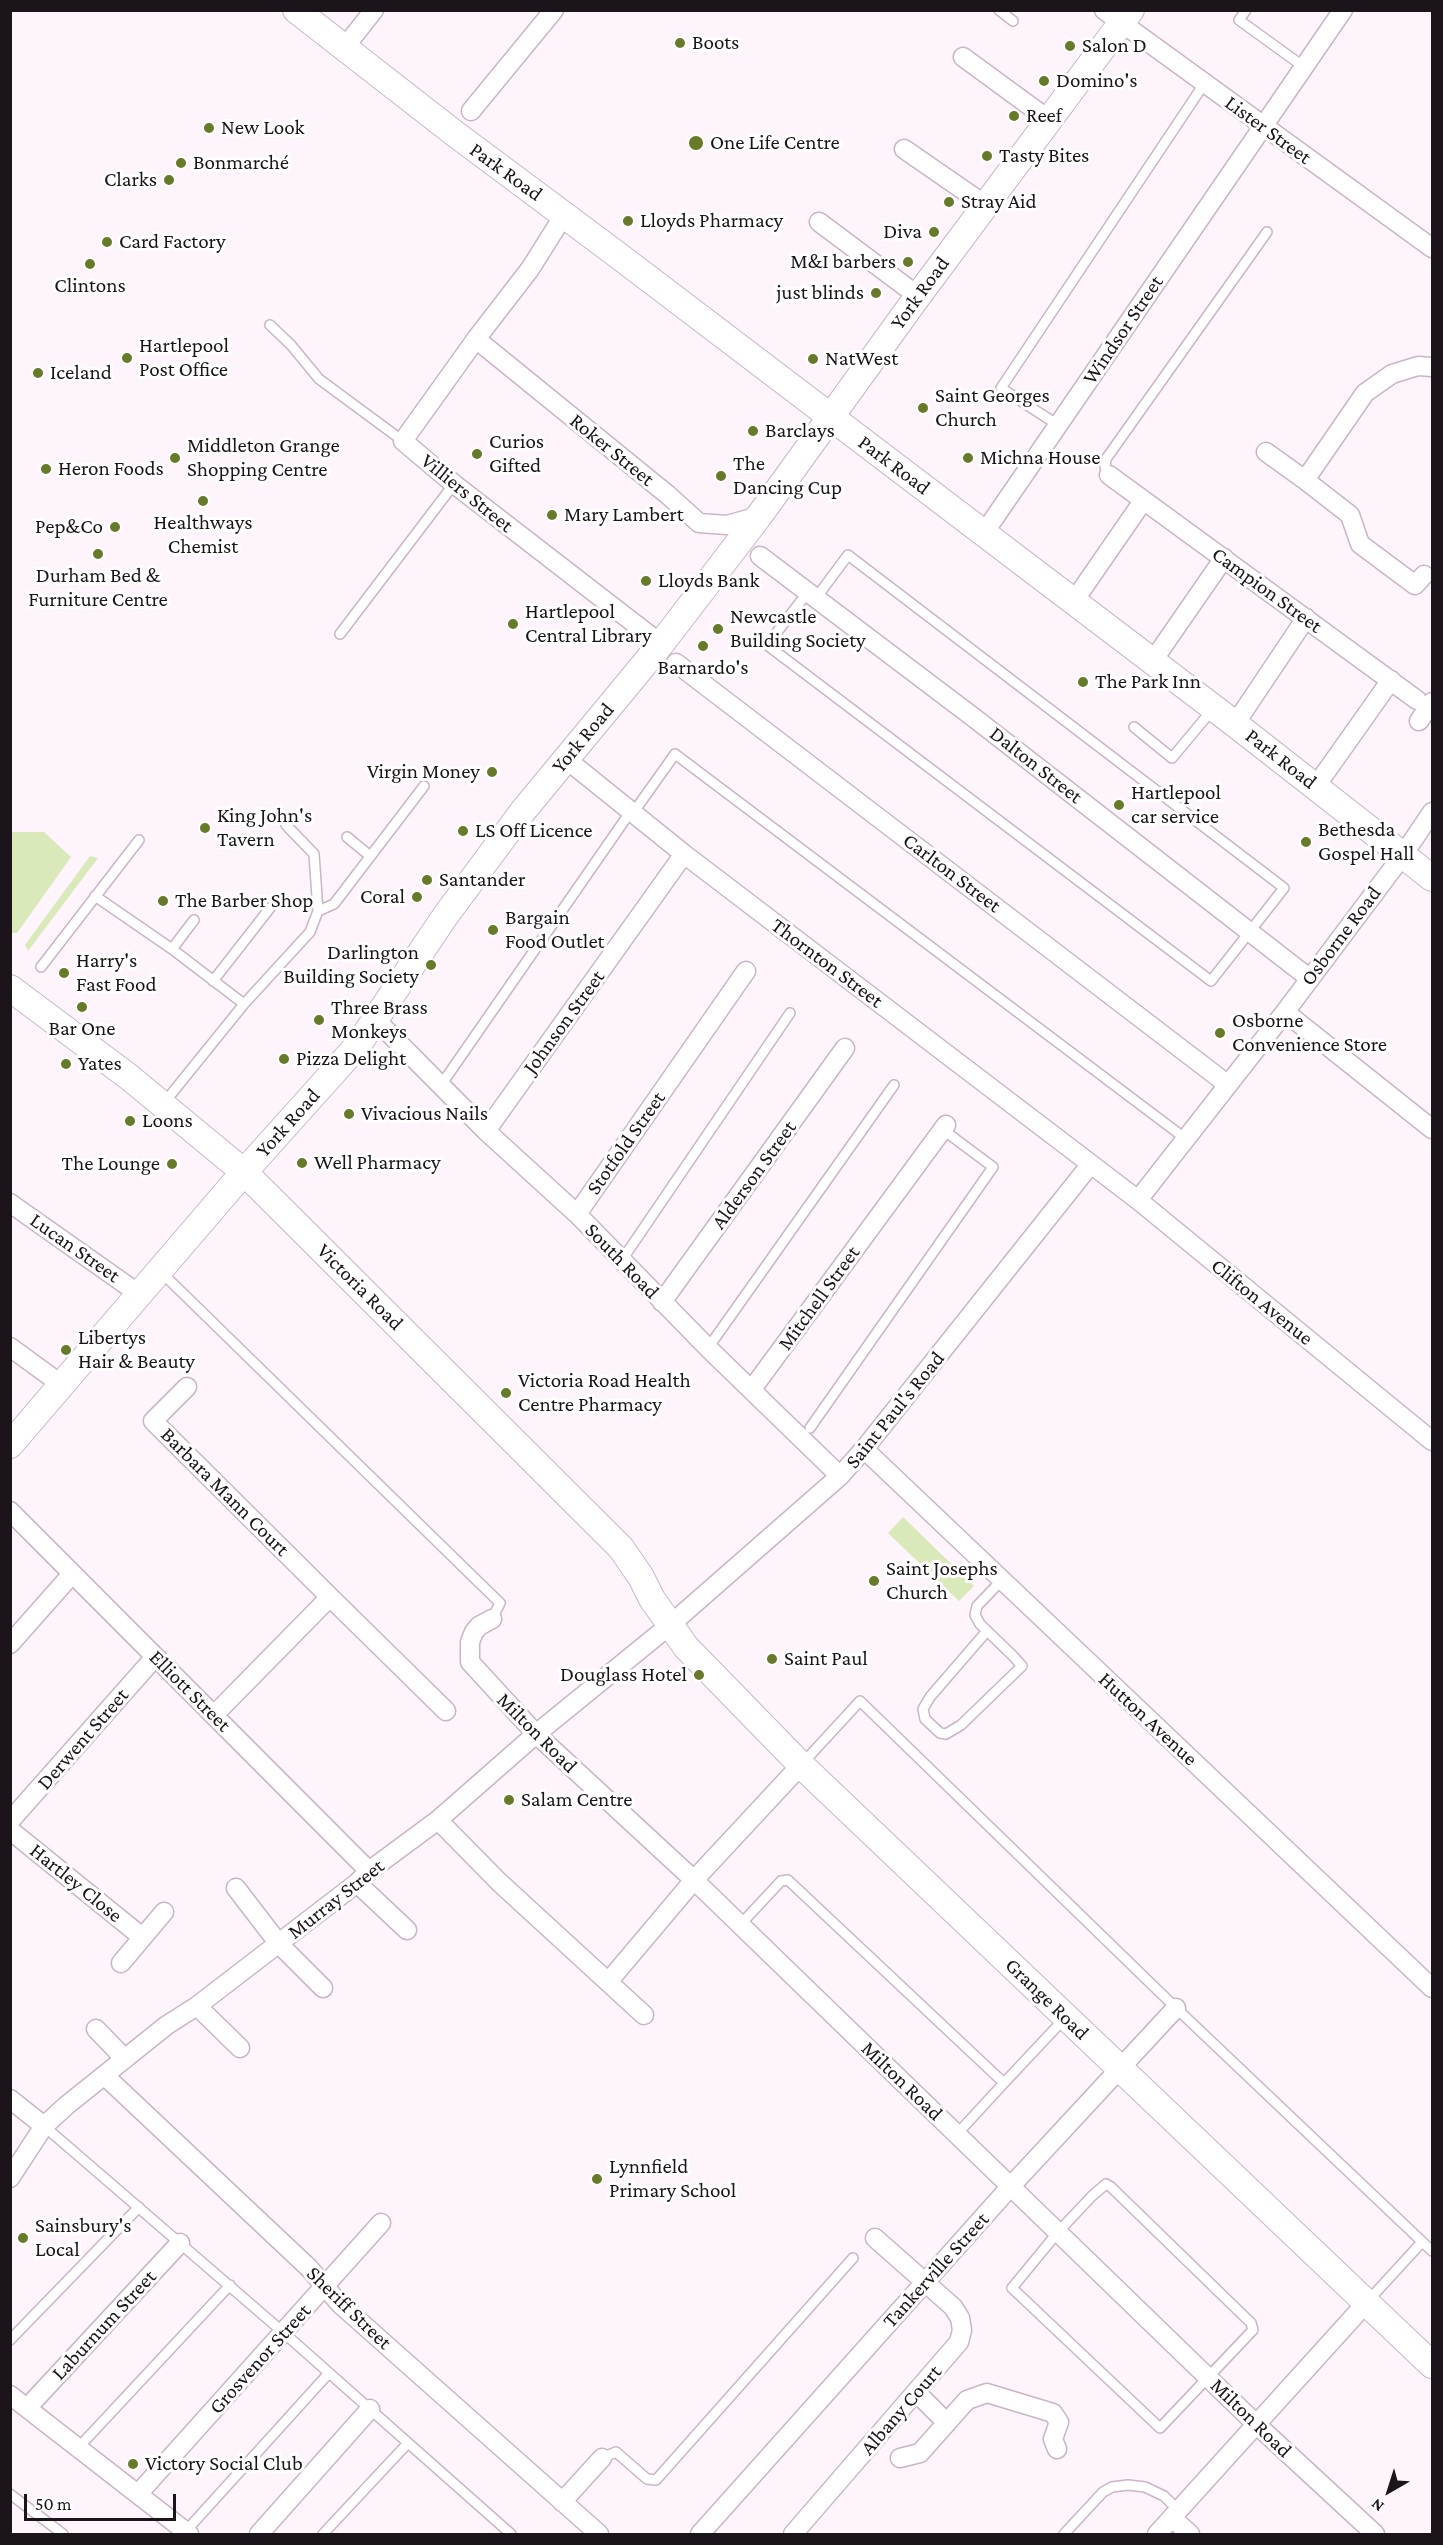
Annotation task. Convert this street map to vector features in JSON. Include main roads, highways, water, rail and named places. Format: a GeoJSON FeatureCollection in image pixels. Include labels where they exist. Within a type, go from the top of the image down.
{"type":"FeatureCollection","features":[{"type":"Feature","properties":{"kind":"place","name":"Boots"},"geometry":{"type":"Point","coordinates":[680,43]}},
{"type":"Feature","properties":{"kind":"place","name":"Salon D"},"geometry":{"type":"Point","coordinates":[1070,46]}},
{"type":"Feature","properties":{"kind":"place","name":"Domino's"},"geometry":{"type":"Point","coordinates":[1044,81]}},
{"type":"Feature","properties":{"kind":"place","name":"Reef"},"geometry":{"type":"Point","coordinates":[1014,116]}},
{"type":"Feature","properties":{"kind":"place","name":"New Look"},"geometry":{"type":"Point","coordinates":[209,128]}},
{"type":"Feature","properties":{"kind":"place","name":"One Life Centre"},"geometry":{"type":"Point","coordinates":[696,143]}},
{"type":"Feature","properties":{"kind":"place","name":"Tasty Bites"},"geometry":{"type":"Point","coordinates":[987,156]}},
{"type":"Feature","properties":{"kind":"place","name":"Bonmarché"},"geometry":{"type":"Point","coordinates":[181,163]}},
{"type":"Feature","properties":{"kind":"place","name":"Clarks"},"geometry":{"type":"Point","coordinates":[169,180]}},
{"type":"Feature","properties":{"kind":"place","name":"Stray Aid"},"geometry":{"type":"Point","coordinates":[949,202]}},
{"type":"Feature","properties":{"kind":"place","name":"Lloyds Pharmacy"},"geometry":{"type":"Point","coordinates":[628,221]}},
{"type":"Feature","properties":{"kind":"place","name":"Diva"},"geometry":{"type":"Point","coordinates":[934,232]}},
{"type":"Feature","properties":{"kind":"place","name":"Card Factory"},"geometry":{"type":"Point","coordinates":[107,242]}},
{"type":"Feature","properties":{"kind":"place","name":"M&I barbers"},"geometry":{"type":"Point","coordinates":[908,262]}},
{"type":"Feature","properties":{"kind":"place","name":"Clintons"},"geometry":{"type":"Point","coordinates":[90,264]}},
{"type":"Feature","properties":{"kind":"place","name":"just blinds"},"geometry":{"type":"Point","coordinates":[876,293]}},
{"type":"Feature","properties":{"kind":"place","name":"Hartlepool Post Office"},"geometry":{"type":"Point","coordinates":[127,358]}},
{"type":"Feature","properties":{"kind":"place","name":"NatWest"},"geometry":{"type":"Point","coordinates":[813,359]}},
{"type":"Feature","properties":{"kind":"place","name":"Iceland"},"geometry":{"type":"Point","coordinates":[38,373]}},
{"type":"Feature","properties":{"kind":"place","name":"Saint Georges Church"},"geometry":{"type":"Point","coordinates":[923,408]}},
{"type":"Feature","properties":{"kind":"place","name":"Barclays"},"geometry":{"type":"Point","coordinates":[753,431]}},
{"type":"Feature","properties":{"kind":"place","name":"Curios Gifted"},"geometry":{"type":"Point","coordinates":[477,454]}},
{"type":"Feature","properties":{"kind":"place","name":"Middleton Grange Shopping Centre"},"geometry":{"type":"Point","coordinates":[175,458]}},
{"type":"Feature","properties":{"kind":"place","name":"Michna House"},"geometry":{"type":"Point","coordinates":[968,458]}},
{"type":"Feature","properties":{"kind":"place","name":"Heron Foods"},"geometry":{"type":"Point","coordinates":[46,469]}},
{"type":"Feature","properties":{"kind":"place","name":"The Dancing Cup"},"geometry":{"type":"Point","coordinates":[721,476]}},
{"type":"Feature","properties":{"kind":"place","name":"Healthways Chemist"},"geometry":{"type":"Point","coordinates":[203,501]}},
{"type":"Feature","properties":{"kind":"place","name":"Mary Lambert"},"geometry":{"type":"Point","coordinates":[552,515]}},
{"type":"Feature","properties":{"kind":"place","name":"Pep&Co"},"geometry":{"type":"Point","coordinates":[115,527]}},
{"type":"Feature","properties":{"kind":"place","name":"Durham Bed & Furniture Centre"},"geometry":{"type":"Point","coordinates":[98,554]}},
{"type":"Feature","properties":{"kind":"place","name":"Lloyds Bank"},"geometry":{"type":"Point","coordinates":[646,581]}},
{"type":"Feature","properties":{"kind":"place","name":"Hartlepool Central Library"},"geometry":{"type":"Point","coordinates":[513,624]}},
{"type":"Feature","properties":{"kind":"place","name":"Newcastle Building Society"},"geometry":{"type":"Point","coordinates":[718,629]}},
{"type":"Feature","properties":{"kind":"place","name":"Barnardo's"},"geometry":{"type":"Point","coordinates":[703,646]}},
{"type":"Feature","properties":{"kind":"place","name":"The Park Inn"},"geometry":{"type":"Point","coordinates":[1083,682]}},
{"type":"Feature","properties":{"kind":"place","name":"Virgin Money"},"geometry":{"type":"Point","coordinates":[492,772]}},
{"type":"Feature","properties":{"kind":"place","name":"Hartlepool car service"},"geometry":{"type":"Point","coordinates":[1119,805]}},
{"type":"Feature","properties":{"kind":"place","name":"King John's Tavern"},"geometry":{"type":"Point","coordinates":[205,828]}},
{"type":"Feature","properties":{"kind":"place","name":"LS Off Licence"},"geometry":{"type":"Point","coordinates":[463,831]}},
{"type":"Feature","properties":{"kind":"place","name":"Bethesda Gospel Hall"},"geometry":{"type":"Point","coordinates":[1306,842]}},
{"type":"Feature","properties":{"kind":"place","name":"Santander"},"geometry":{"type":"Point","coordinates":[427,880]}},
{"type":"Feature","properties":{"kind":"place","name":"Coral"},"geometry":{"type":"Point","coordinates":[417,897]}},
{"type":"Feature","properties":{"kind":"place","name":"The Barber Shop"},"geometry":{"type":"Point","coordinates":[163,901]}},
{"type":"Feature","properties":{"kind":"place","name":"Bargain Food Outlet"},"geometry":{"type":"Point","coordinates":[493,930]}},
{"type":"Feature","properties":{"kind":"place","name":"Darlington Building Society"},"geometry":{"type":"Point","coordinates":[431,965]}},
{"type":"Feature","properties":{"kind":"place","name":"Harry's Fast Food"},"geometry":{"type":"Point","coordinates":[64,973]}},
{"type":"Feature","properties":{"kind":"place","name":"Bar One"},"geometry":{"type":"Point","coordinates":[82,1007]}},
{"type":"Feature","properties":{"kind":"place","name":"Three Brass Monkeys"},"geometry":{"type":"Point","coordinates":[319,1020]}},
{"type":"Feature","properties":{"kind":"place","name":"Osborne Convenience Store"},"geometry":{"type":"Point","coordinates":[1220,1033]}},
{"type":"Feature","properties":{"kind":"place","name":"Pizza Delight"},"geometry":{"type":"Point","coordinates":[284,1059]}},
{"type":"Feature","properties":{"kind":"place","name":"Yates"},"geometry":{"type":"Point","coordinates":[66,1064]}},
{"type":"Feature","properties":{"kind":"place","name":"Vivacious Nails"},"geometry":{"type":"Point","coordinates":[349,1114]}},
{"type":"Feature","properties":{"kind":"place","name":"Loons"},"geometry":{"type":"Point","coordinates":[130,1121]}},
{"type":"Feature","properties":{"kind":"place","name":"Well Pharmacy"},"geometry":{"type":"Point","coordinates":[302,1163]}},
{"type":"Feature","properties":{"kind":"place","name":"The Lounge"},"geometry":{"type":"Point","coordinates":[172,1164]}},
{"type":"Feature","properties":{"kind":"place","name":"Libertys Hair & Beauty"},"geometry":{"type":"Point","coordinates":[66,1350]}},
{"type":"Feature","properties":{"kind":"place","name":"Victoria Road Health Centre Pharmacy"},"geometry":{"type":"Point","coordinates":[506,1393]}},
{"type":"Feature","properties":{"kind":"place","name":"Saint Josephs Church"},"geometry":{"type":"Point","coordinates":[874,1581]}},
{"type":"Feature","properties":{"kind":"place","name":"Saint Paul"},"geometry":{"type":"Point","coordinates":[772,1659]}},
{"type":"Feature","properties":{"kind":"place","name":"Douglass Hotel"},"geometry":{"type":"Point","coordinates":[699,1675]}},
{"type":"Feature","properties":{"kind":"place","name":"Salam Centre"},"geometry":{"type":"Point","coordinates":[509,1800]}},
{"type":"Feature","properties":{"kind":"place","name":"Lynnfield Primary School"},"geometry":{"type":"Point","coordinates":[597,2179]}},
{"type":"Feature","properties":{"kind":"place","name":"Sainsbury's Local"},"geometry":{"type":"Point","coordinates":[23,2238]}},
{"type":"Feature","properties":{"kind":"place","name":"Victory Social Club"},"geometry":{"type":"Point","coordinates":[133,2464]}}]}
